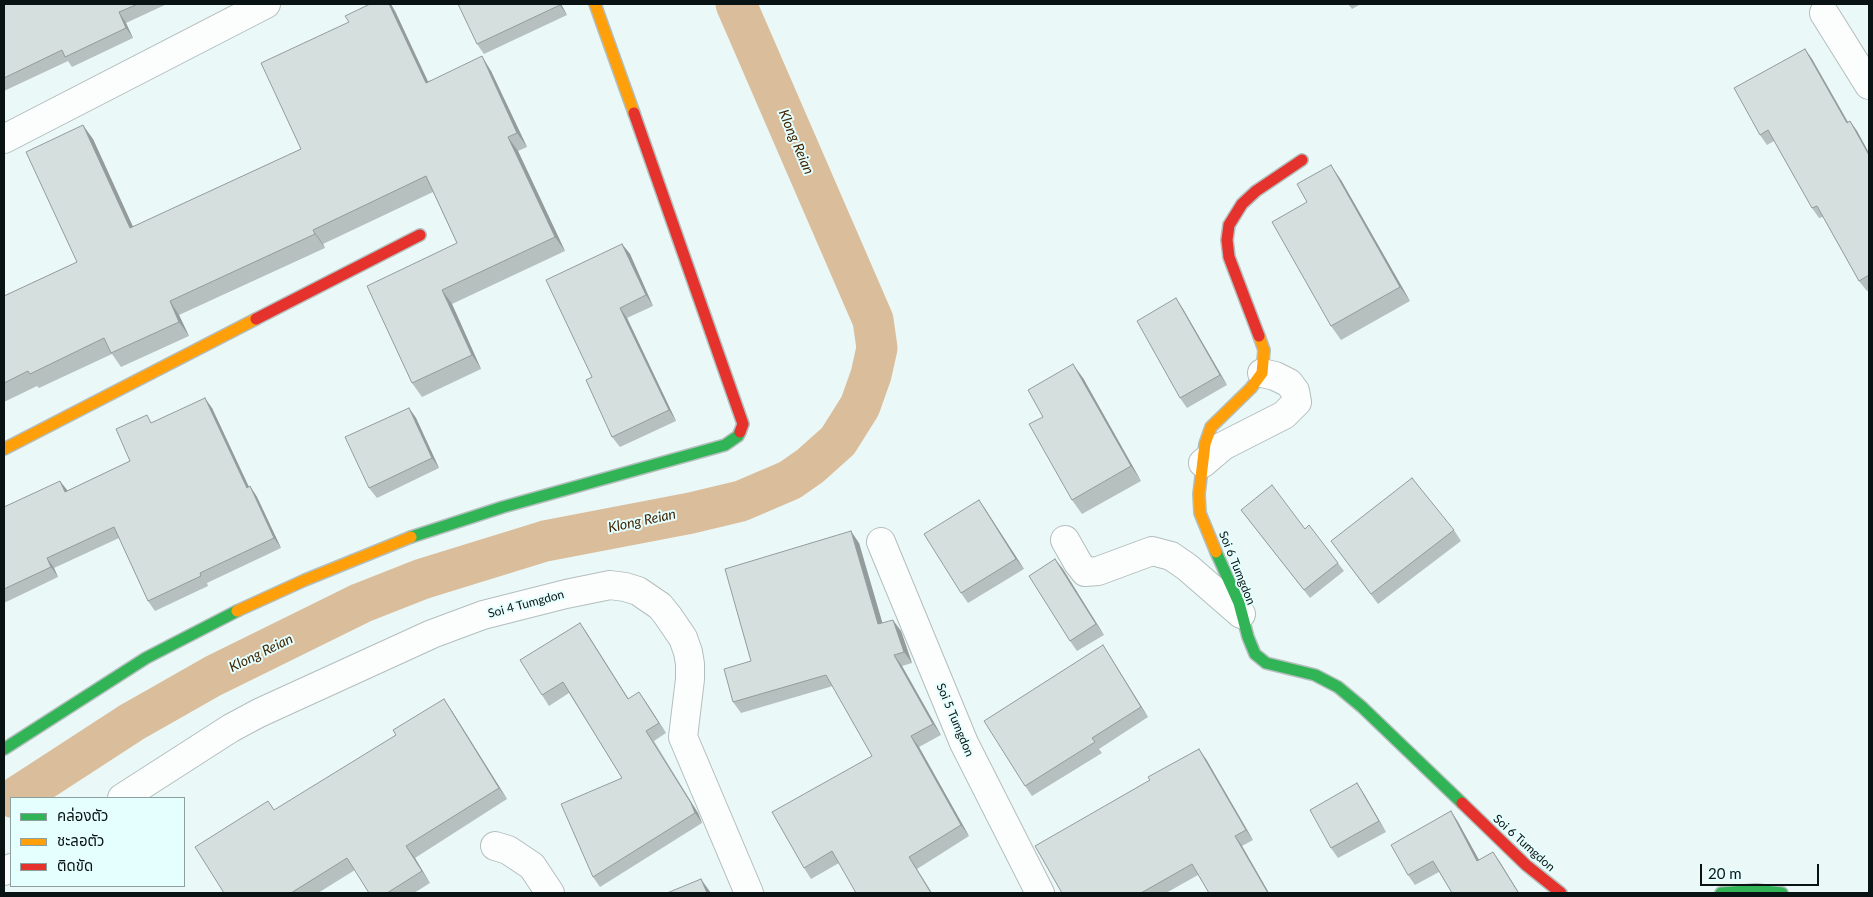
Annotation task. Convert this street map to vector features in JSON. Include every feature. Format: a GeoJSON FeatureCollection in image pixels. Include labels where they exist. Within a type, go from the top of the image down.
{"type":"FeatureCollection","features":[{"type":"Feature","properties":{"kind":"street"},"geometry":{"type":"LineString","coordinates":[[4,139],[266,4]]}},
{"type":"Feature","properties":{"kind":"street"},"geometry":{"type":"LineString","coordinates":[[4,749],[146,658],[227,616],[305,580],[428,530],[725,445],[738,436],[743,424],[595,4]]}},
{"type":"Feature","properties":{"kind":"street"},"geometry":{"type":"LineString","coordinates":[[1824,13],[1869,85]]}},
{"type":"Feature","properties":{"kind":"street"},"geometry":{"type":"LineString","coordinates":[[1203,463],[1223,446],[1284,415],[1297,402],[1296,391],[1289,383],[1275,376],[1262,373],[1264,350],[1229,257],[1227,240],[1229,225],[1242,204],[1256,191],[1302,160]]}},
{"type":"Feature","properties":{"kind":"street"},"geometry":{"type":"LineString","coordinates":[[4,450],[420,235]]}},
{"type":"Feature","properties":{"kind":"street","name":"Soi 6 Tumgdon"},"geometry":{"type":"LineString","coordinates":[[1262,373],[1251,388],[1211,427],[1205,444],[1199,494],[1200,513],[1219,561],[1239,603],[1248,637],[1255,654],[1266,662],[1315,675],[1338,687],[1362,707],[1526,865],[1561,893]]}},
{"type":"Feature","properties":{"kind":"street"},"geometry":{"type":"LineString","coordinates":[[1065,540],[1085,572],[1098,571],[1152,551],[1171,556],[1187,567],[1242,614]]}},
{"type":"Feature","properties":{"kind":"street","name":"Soi 5 Tumgdon"},"geometry":{"type":"LineString","coordinates":[[881,542],[964,743],[1040,893]]}},
{"type":"Feature","properties":{"kind":"street","name":"Soi 4 Tumgdon"},"geometry":{"type":"LineString","coordinates":[[124,797],[259,713],[432,634],[483,615],[601,586],[617,586],[638,592],[660,606],[683,638],[688,652],[690,679],[683,737],[749,893]]}},
{"type":"Feature","properties":{"kind":"street"},"geometry":{"type":"LineString","coordinates":[[495,846],[508,850],[532,866],[550,893]]}},
{"type":"Feature","properties":{"kind":"street"},"geometry":{"type":"LineString","coordinates":[[1721,893],[1756,890],[1782,893]]}},
{"type":"Feature","properties":{"kind":"building"},"geometry":{"type":"Polygon","coordinates":[[[4,4],[138,4],[119,12],[126,28],[65,57],[62,50],[4,78],[4,4]]]}},
{"type":"Feature","properties":{"kind":"building"},"geometry":{"type":"Polygon","coordinates":[[[370,4],[389,4],[426,83],[482,56],[517,133],[508,137],[555,237],[442,290],[472,355],[412,383],[367,286],[457,243],[426,176],[313,230],[315,234],[170,301],[179,322],[111,353],[104,338],[30,374],[28,371],[4,383],[4,296],[77,262],[26,152],[83,125],[130,228],[301,149],[261,63],[349,22],[345,16],[370,4]]]}},
{"type":"Feature","properties":{"kind":"building"},"geometry":{"type":"Polygon","coordinates":[[[458,4],[559,4],[560,5],[477,44],[458,4]]]}},
{"type":"Feature","properties":{"kind":"building"},"geometry":{"type":"Polygon","coordinates":[[[1805,49],[1847,123],[1850,121],[1869,155],[1869,275],[1859,281],[1817,206],[1812,208],[1768,130],[1760,135],[1734,88],[1805,49]]]}},
{"type":"Feature","properties":{"kind":"building"},"geometry":{"type":"Polygon","coordinates":[[[1331,165],[1400,287],[1331,326],[1272,222],[1307,202],[1297,184],[1331,165]]]}},
{"type":"Feature","properties":{"kind":"building"},"geometry":{"type":"Polygon","coordinates":[[[622,244],[646,295],[620,308],[669,410],[612,437],[586,380],[592,377],[546,280],[622,244]]]}},
{"type":"Feature","properties":{"kind":"building"},"geometry":{"type":"Polygon","coordinates":[[[1176,298],[1220,375],[1180,398],[1137,321],[1176,298]]]}},
{"type":"Feature","properties":{"kind":"building"},"geometry":{"type":"Polygon","coordinates":[[[1073,364],[1131,466],[1072,500],[1029,424],[1043,417],[1028,390],[1073,364]]]}},
{"type":"Feature","properties":{"kind":"building"},"geometry":{"type":"Polygon","coordinates":[[[205,398],[247,488],[250,486],[274,538],[200,573],[201,576],[148,601],[114,527],[47,558],[51,567],[4,589],[4,507],[60,481],[65,492],[130,461],[116,429],[147,415],[151,423],[205,398]]]}},
{"type":"Feature","properties":{"kind":"building"},"geometry":{"type":"Polygon","coordinates":[[[409,408],[432,458],[369,488],[345,437],[409,408]]]}},
{"type":"Feature","properties":{"kind":"building"},"geometry":{"type":"Polygon","coordinates":[[[1412,478],[1454,530],[1371,594],[1331,541],[1412,478]]]}},
{"type":"Feature","properties":{"kind":"building"},"geometry":{"type":"Polygon","coordinates":[[[1272,485],[1305,529],[1309,525],[1338,563],[1304,590],[1241,510],[1272,485]]]}},
{"type":"Feature","properties":{"kind":"building"},"geometry":{"type":"Polygon","coordinates":[[[979,500],[1016,559],[961,593],[924,534],[979,500]]]}},
{"type":"Feature","properties":{"kind":"building"},"geometry":{"type":"Polygon","coordinates":[[[851,531],[878,624],[893,620],[904,652],[894,655],[933,724],[911,736],[961,825],[909,857],[931,893],[856,893],[832,851],[804,868],[772,812],[872,756],[826,675],[733,702],[724,669],[751,661],[725,569],[851,531]]]}},
{"type":"Feature","properties":{"kind":"building"},"geometry":{"type":"Polygon","coordinates":[[[1055,559],[1096,624],[1070,641],[1029,576],[1055,559]]]}},
{"type":"Feature","properties":{"kind":"building"},"geometry":{"type":"Polygon","coordinates":[[[580,623],[628,699],[639,692],[659,723],[646,731],[691,803],[695,813],[593,877],[561,804],[622,778],[563,682],[542,695],[520,660],[580,623]]]}},
{"type":"Feature","properties":{"kind":"building"},"geometry":{"type":"Polygon","coordinates":[[[1103,645],[1141,707],[1092,738],[1095,742],[1025,786],[984,721],[1103,645]]]}},
{"type":"Feature","properties":{"kind":"building"},"geometry":{"type":"Polygon","coordinates":[[[444,699],[499,788],[406,846],[422,871],[387,893],[369,893],[347,858],[291,893],[224,893],[195,847],[268,801],[274,810],[396,735],[393,730],[444,699]]]}},
{"type":"Feature","properties":{"kind":"building"},"geometry":{"type":"Polygon","coordinates":[[[1199,749],[1246,830],[1235,836],[1268,893],[1209,893],[1192,864],[1141,893],[1062,893],[1035,846],[1150,780],[1148,777],[1199,749]]]}},
{"type":"Feature","properties":{"kind":"building"},"geometry":{"type":"Polygon","coordinates":[[[1357,783],[1379,821],[1331,848],[1310,810],[1357,783]]]}},
{"type":"Feature","properties":{"kind":"building"},"geometry":{"type":"Polygon","coordinates":[[[1451,811],[1477,861],[1493,852],[1518,892],[1452,893],[1433,861],[1408,875],[1391,845],[1451,811]]]}},
{"type":"Feature","properties":{"kind":"building"},"geometry":{"type":"Polygon","coordinates":[[[701,879],[707,893],[667,893],[701,879]]]}},
{"type":"Feature","properties":{"kind":"waterway","name":"Klong Reian"},"geometry":{"type":"LineString","coordinates":[[17,797],[132,722],[213,676],[361,603],[422,579],[545,541],[691,513],[741,501],[790,480],[810,466],[838,441],[860,406],[871,375],[877,348],[873,320],[736,4]]}},
{"type":"Feature","properties":{"kind":"traffic: fast"},"geometry":{"type":"LineString","coordinates":[[411,537],[503,507],[725,445],[738,436],[740,432]]}},
{"type":"Feature","properties":{"kind":"traffic: fast"},"geometry":{"type":"LineString","coordinates":[[1216,552],[1239,603],[1248,637],[1255,654],[1266,663],[1315,675],[1338,687],[1362,707],[1462,803]]}},
{"type":"Feature","properties":{"kind":"traffic: fast"},"geometry":{"type":"LineString","coordinates":[[4,749],[146,658],[237,611]]}},
{"type":"Feature","properties":{"kind":"traffic: fast"},"geometry":{"type":"LineString","coordinates":[[1721,893],[1756,890],[1782,893]]}},
{"type":"Feature","properties":{"kind":"traffic: slow"},"geometry":{"type":"LineString","coordinates":[[595,4],[634,113]]}},
{"type":"Feature","properties":{"kind":"traffic: slow"},"geometry":{"type":"LineString","coordinates":[[4,449],[256,319]]}},
{"type":"Feature","properties":{"kind":"traffic: slow"},"geometry":{"type":"LineString","coordinates":[[1216,552],[1200,513],[1199,494],[1205,444],[1211,427],[1251,388],[1262,373],[1264,350],[1259,336]]}},
{"type":"Feature","properties":{"kind":"traffic: slow"},"geometry":{"type":"LineString","coordinates":[[237,611],[305,580],[411,537]]}},
{"type":"Feature","properties":{"kind":"traffic: jam"},"geometry":{"type":"LineString","coordinates":[[634,113],[743,424],[740,432]]}},
{"type":"Feature","properties":{"kind":"traffic: jam"},"geometry":{"type":"LineString","coordinates":[[1259,336],[1229,257],[1227,240],[1229,225],[1242,204],[1256,191],[1302,160]]}},
{"type":"Feature","properties":{"kind":"traffic: jam"},"geometry":{"type":"LineString","coordinates":[[256,319],[420,235]]}},
{"type":"Feature","properties":{"kind":"traffic: jam"},"geometry":{"type":"LineString","coordinates":[[1462,803],[1526,865],[1561,893]]}}]}
